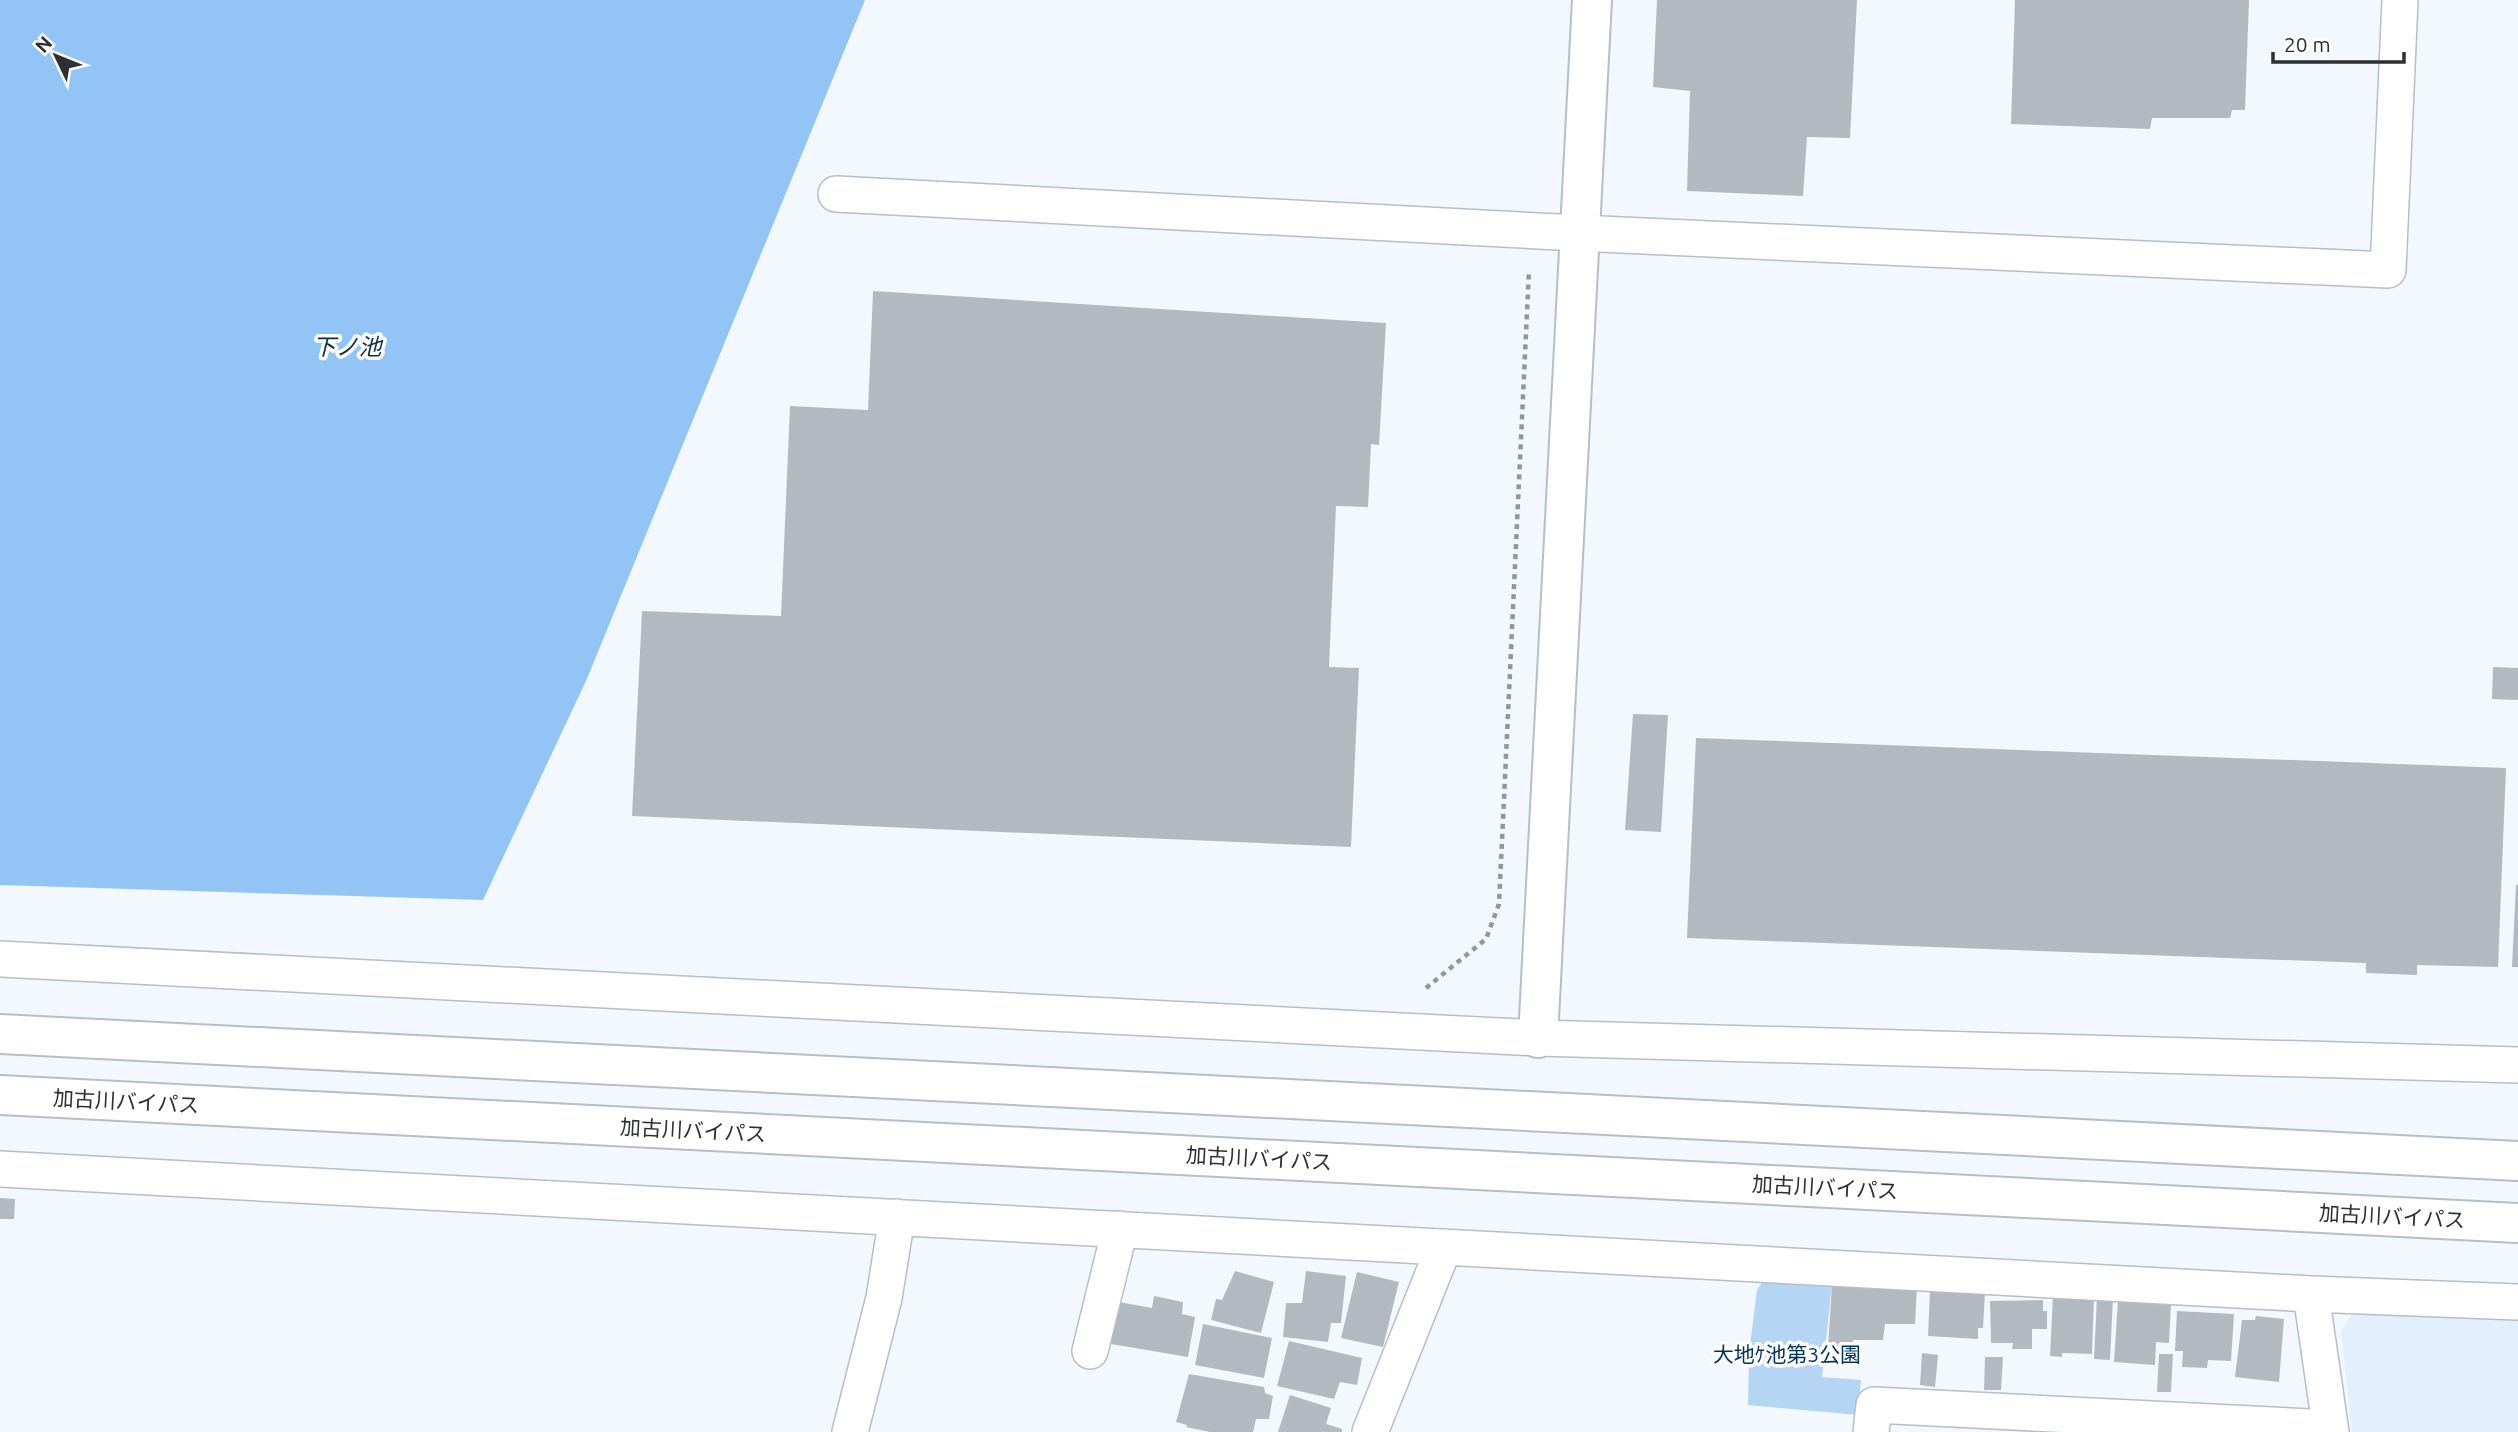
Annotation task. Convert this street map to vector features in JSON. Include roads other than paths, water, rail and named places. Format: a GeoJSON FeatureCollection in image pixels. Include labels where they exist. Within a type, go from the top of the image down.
{"type":"FeatureCollection","features":[{"type":"Feature","properties":{"kind":"main road"},"geometry":{"type":"LineString","coordinates":[[1538,1038],[1592,0]]}},
{"type":"Feature","properties":{"kind":"main road"},"geometry":{"type":"LineString","coordinates":[[0,1034],[2518,1161]]}},
{"type":"Feature","properties":{"kind":"main road","name":"加古川バイパス"},"geometry":{"type":"LineString","coordinates":[[0,1096],[2518,1223]]}},
{"type":"Feature","properties":{"kind":"street"},"geometry":{"type":"LineString","coordinates":[[836,194],[1578,233],[2389,270],[2400,0]]}},
{"type":"Feature","properties":{"kind":"street"},"geometry":{"type":"LineString","coordinates":[[0,959],[1538,1038],[2518,1065]]}},
{"type":"Feature","properties":{"kind":"street"},"geometry":{"type":"LineString","coordinates":[[0,1169],[2311,1294],[2518,1302]]}},
{"type":"Feature","properties":{"kind":"street"},"geometry":{"type":"LineString","coordinates":[[850,1432],[884,1298],[897,1217]]}},
{"type":"Feature","properties":{"kind":"street"},"geometry":{"type":"LineString","coordinates":[[1090,1351],[1120,1230]]}},
{"type":"Feature","properties":{"kind":"street"},"geometry":{"type":"LineString","coordinates":[[1370,1432],[1444,1247]]}},
{"type":"Feature","properties":{"kind":"street"},"geometry":{"type":"LineString","coordinates":[[1871,1432],[1874,1405],[2083,1424],[2330,1430],[2311,1294]]}},
{"type":"Feature","properties":{"kind":"water","name":"下ノ池"},"geometry":{"type":"Polygon","coordinates":[[[0,0],[865,0],[586,681],[483,900],[0,885],[0,0]]]}},
{"type":"Feature","properties":{"kind":"park label","name":"大地ｹ池第3公園"},"geometry":{"type":"Point","coordinates":[1787,1355]}}]}
